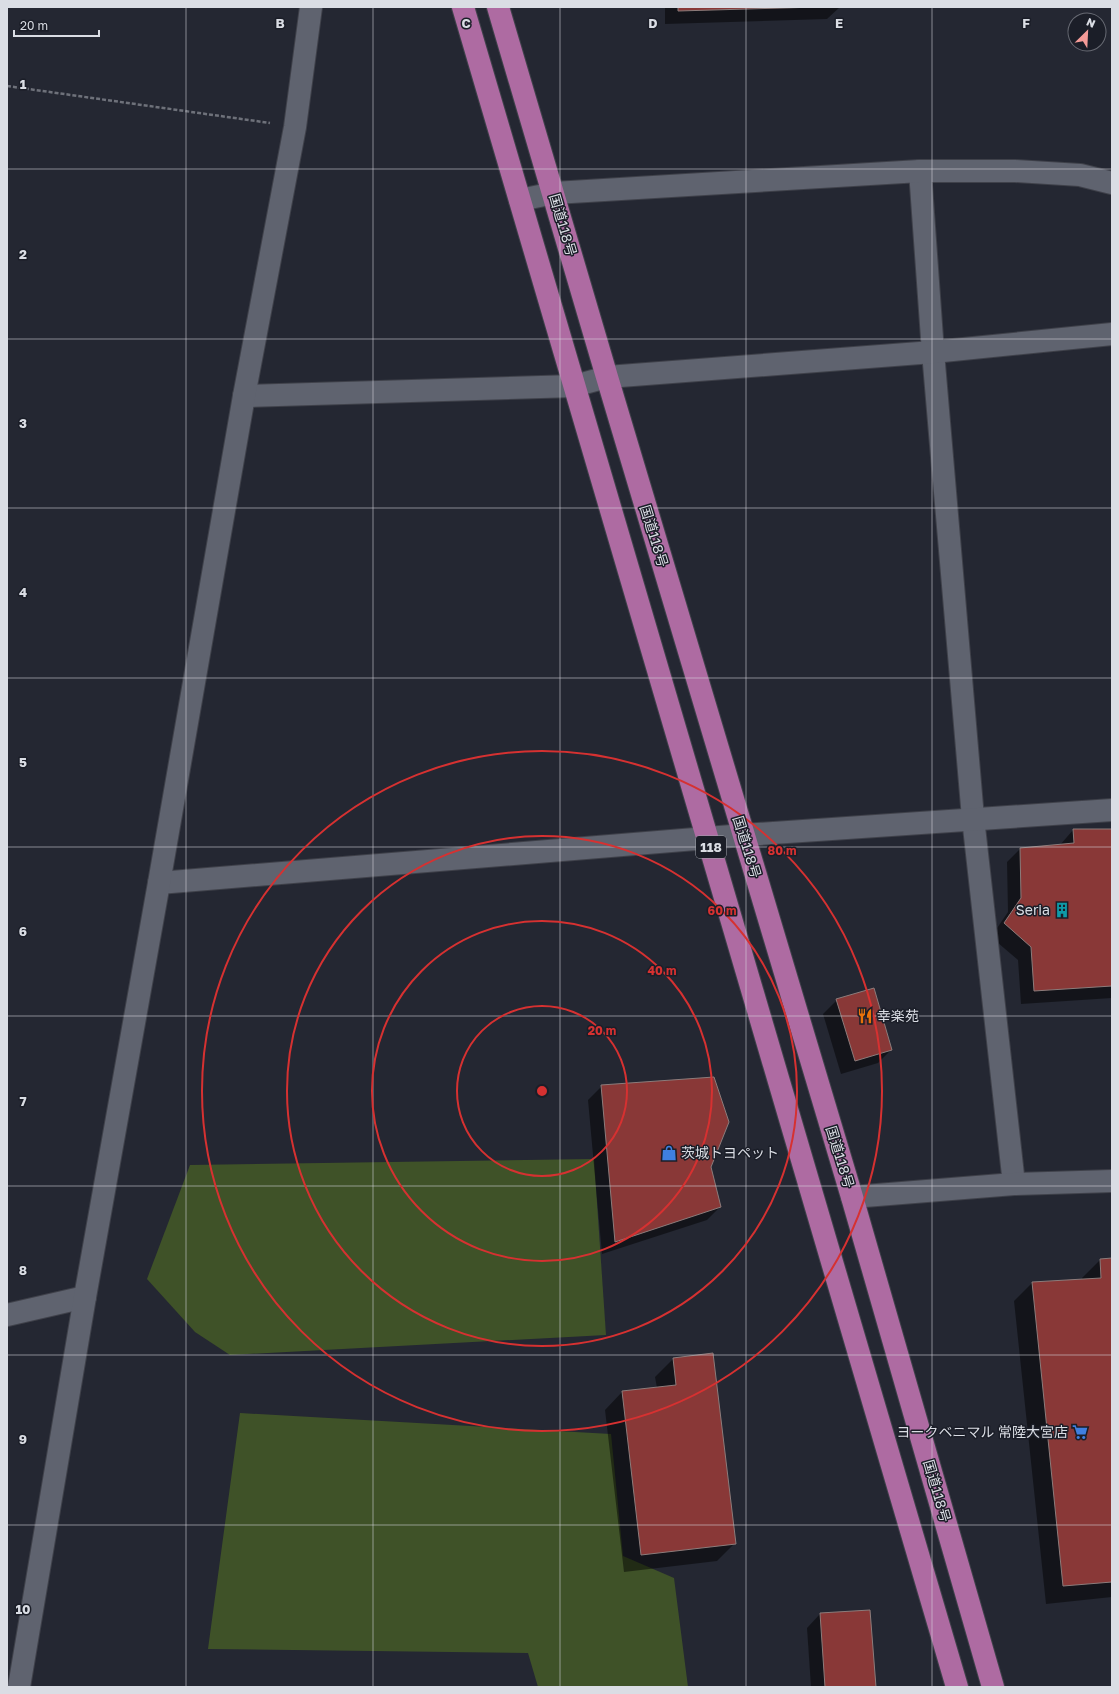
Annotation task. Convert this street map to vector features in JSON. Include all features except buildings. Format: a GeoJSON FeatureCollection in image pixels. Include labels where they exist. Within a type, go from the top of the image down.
{"type":"FeatureCollection","features":[{"type":"Feature","properties":{"kind":"highway","name":"118"},"geometry":{"type":"LineString","coordinates":[[463,7],[957,1687]]}},
{"type":"Feature","properties":{"kind":"highway","name":"国道118号"},"geometry":{"type":"LineString","coordinates":[[498,7],[852,1197],[993,1687]]}},
{"type":"Feature","properties":{"kind":"street"},"geometry":{"type":"LineString","coordinates":[[19,1687],[85,1297],[244,396],[295,127],[311,7]]}},
{"type":"Feature","properties":{"kind":"street"},"geometry":{"type":"LineString","coordinates":[[520,200],[554,193],[920,171],[1015,171],[1080,175],[1112,183]]}},
{"type":"Feature","properties":{"kind":"street"},"geometry":{"type":"LineString","coordinates":[[920,171],[933,352],[973,818],[1014,1184]]}},
{"type":"Feature","properties":{"kind":"street"},"geometry":{"type":"LineString","coordinates":[[244,396],[574,386],[607,377],[933,352],[1112,334]]}},
{"type":"Feature","properties":{"kind":"street"},"geometry":{"type":"LineString","coordinates":[[159,883],[744,835],[973,818],[1112,810]]}},
{"type":"Feature","properties":{"kind":"street"},"geometry":{"type":"LineString","coordinates":[[852,1197],[1014,1184],[1112,1181]]}},
{"type":"Feature","properties":{"kind":"street"},"geometry":{"type":"LineString","coordinates":[[7,1315],[85,1297]]}},
{"type":"Feature","properties":{"kind":"path"},"geometry":{"type":"LineString","coordinates":[[7,86],[295,127]]}},
{"type":"Feature","properties":{"kind":"green space"},"geometry":{"type":"Polygon","coordinates":[[[594,1159],[606,1335],[230,1355],[195,1332],[147,1279],[190,1165],[594,1159]]]}},
{"type":"Feature","properties":{"kind":"green space"},"geometry":{"type":"Polygon","coordinates":[[[240,1413],[611,1434],[623,1556],[674,1578],[688,1687],[538,1687],[528,1653],[208,1649],[240,1413]]]}},
{"type":"Feature","properties":{"kind":"place","name":"Seria"},"geometry":{"type":"Point","coordinates":[1062,910]}},
{"type":"Feature","properties":{"kind":"place","name":"幸楽苑"},"geometry":{"type":"Point","coordinates":[865,1016]}},
{"type":"Feature","properties":{"kind":"place","name":"茨城トヨペット"},"geometry":{"type":"Point","coordinates":[669,1153]}},
{"type":"Feature","properties":{"kind":"place","name":"ヨークベニマル 常陸大宮店"},"geometry":{"type":"Point","coordinates":[1080,1432]}}]}
